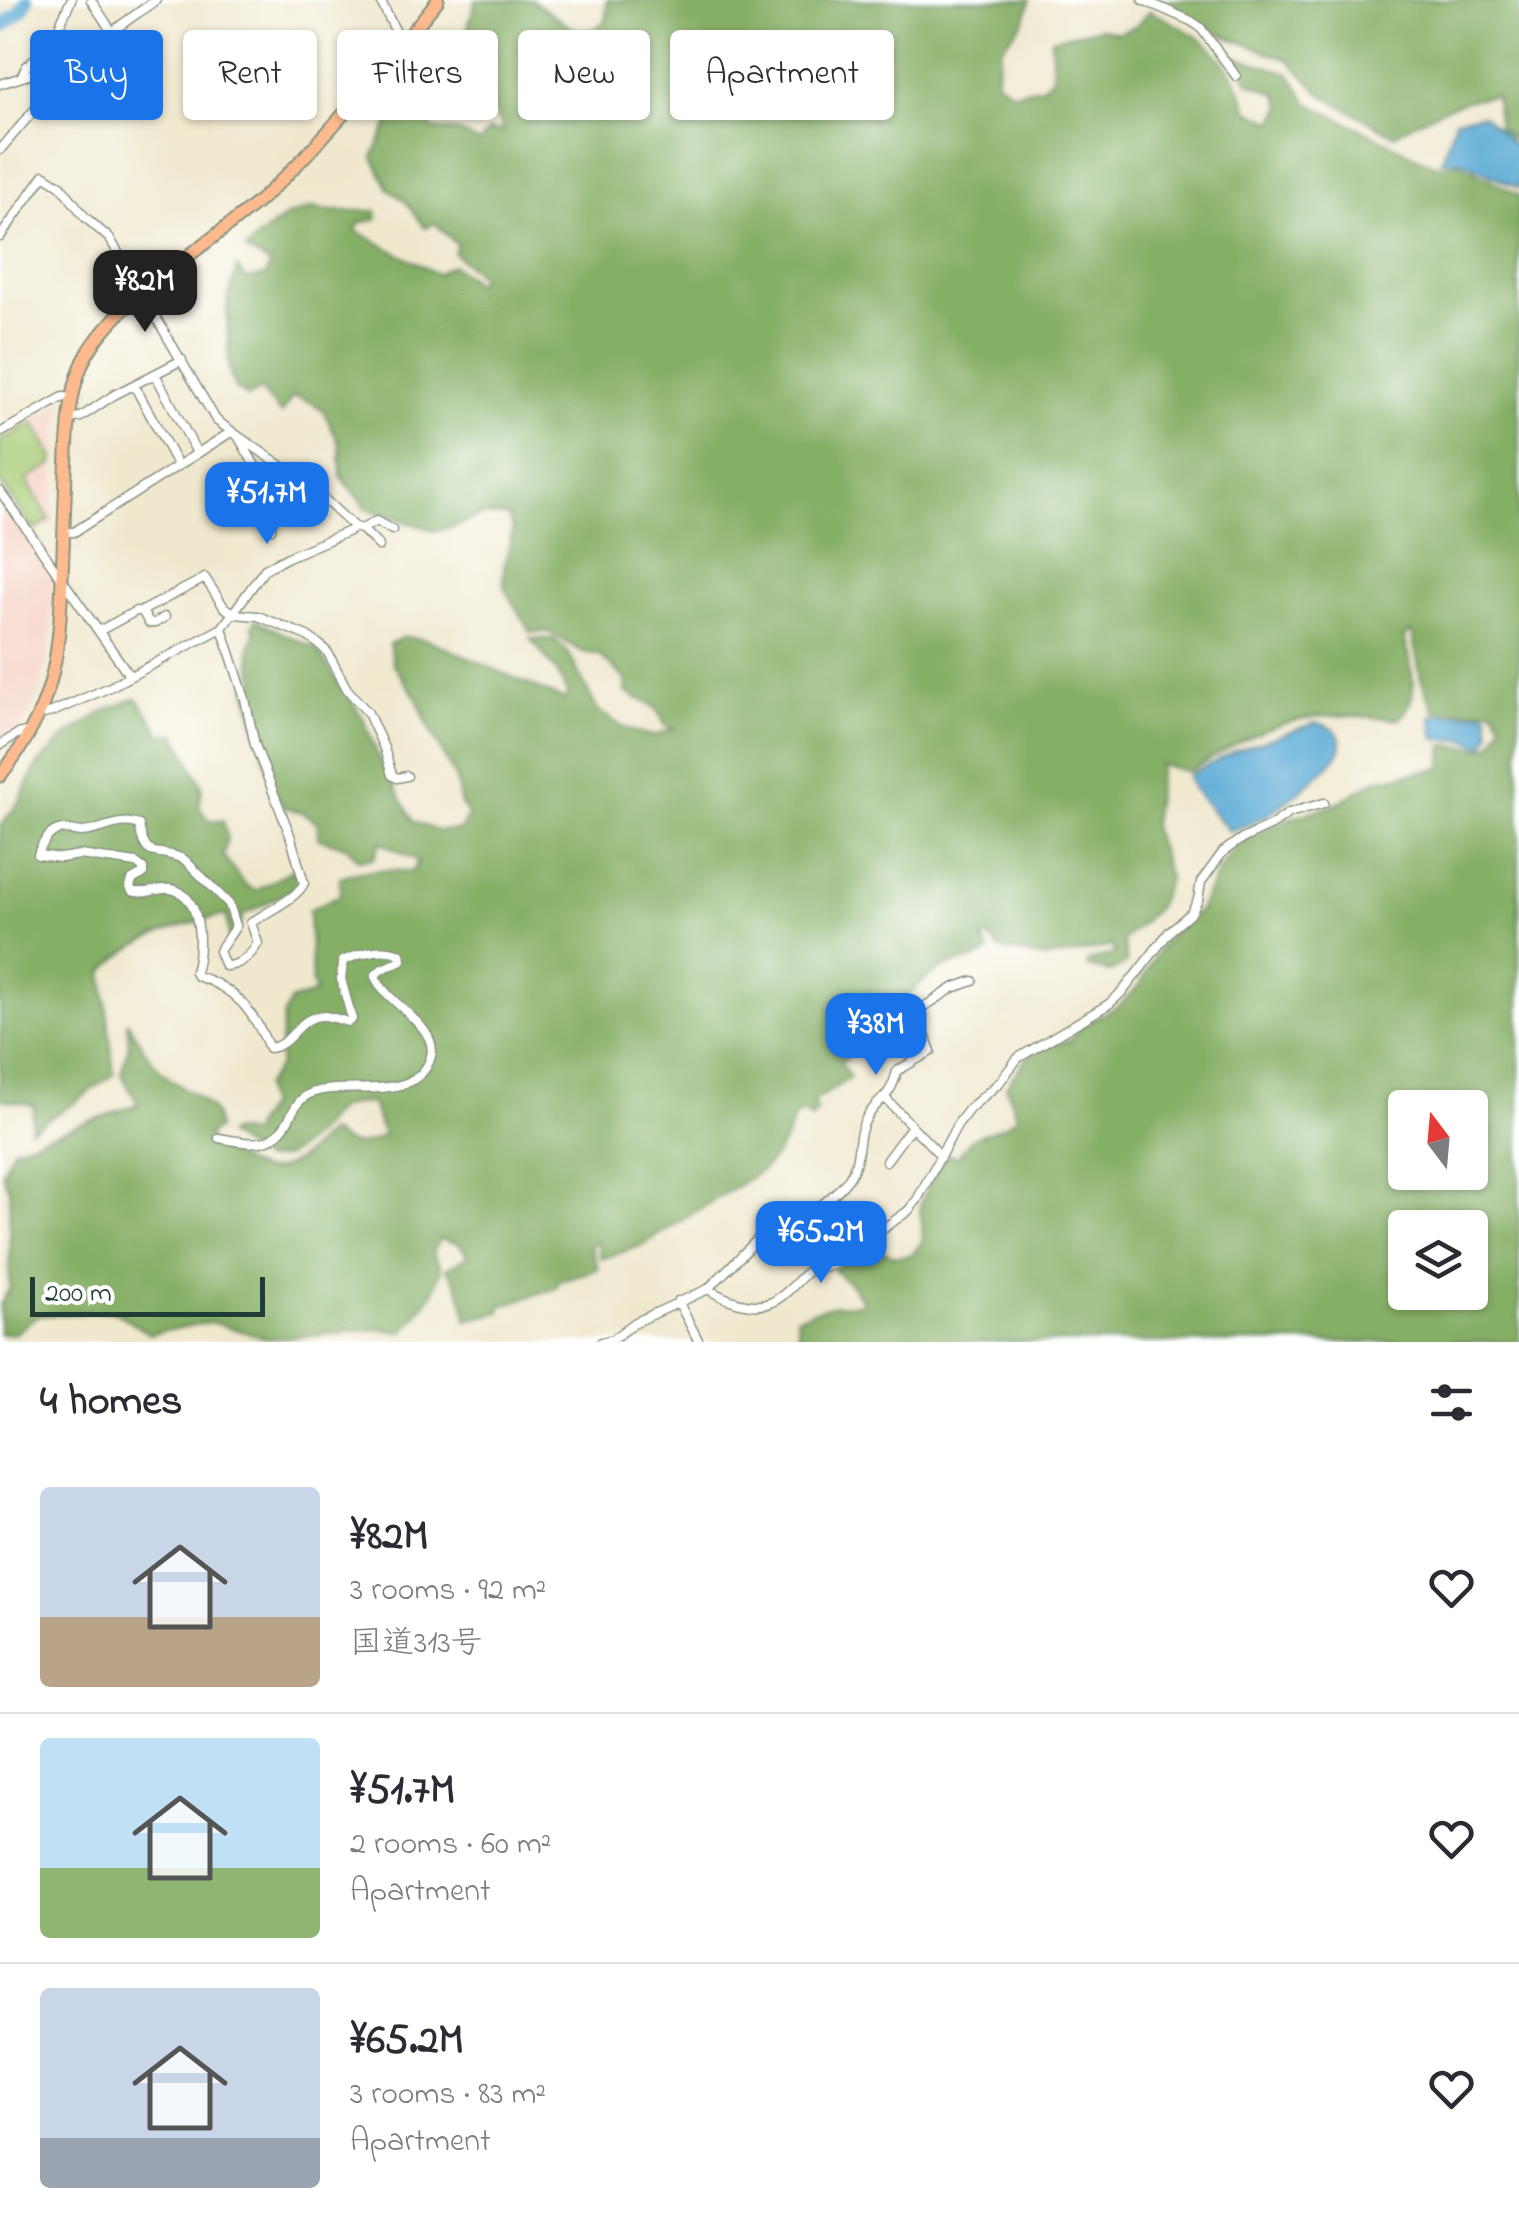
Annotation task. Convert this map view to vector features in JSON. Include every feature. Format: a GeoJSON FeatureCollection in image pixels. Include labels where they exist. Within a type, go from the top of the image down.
{"type":"FeatureCollection","features":[{"type":"Feature","properties":{"kind":"highway"},"geometry":{"type":"LineString","coordinates":[[413,30],[438,0]]}},
{"type":"Feature","properties":{"kind":"highway"},"geometry":{"type":"LineString","coordinates":[[0,776],[39,714],[58,650],[69,419],[81,367],[108,326],[142,294],[250,210],[337,119]]}},
{"type":"Feature","properties":{"kind":"street"},"geometry":{"type":"LineString","coordinates":[[22,75],[52,40],[71,0]]}},
{"type":"Feature","properties":{"kind":"street"},"geometry":{"type":"LineString","coordinates":[[92,0],[111,30]]}},
{"type":"Feature","properties":{"kind":"street"},"geometry":{"type":"LineString","coordinates":[[115,30],[156,0]]}},
{"type":"Feature","properties":{"kind":"street"},"geometry":{"type":"LineString","coordinates":[[380,0],[395,30]]}},
{"type":"Feature","properties":{"kind":"street"},"geometry":{"type":"LineString","coordinates":[[1143,0],[1200,27],[1236,76]]}},
{"type":"Feature","properties":{"kind":"street"},"geometry":{"type":"LineString","coordinates":[[0,84],[30,73]]}},
{"type":"Feature","properties":{"kind":"street"},"geometry":{"type":"LineString","coordinates":[[0,150],[30,115]]}},
{"type":"Feature","properties":{"kind":"street"},"geometry":{"type":"LineString","coordinates":[[0,237],[44,175],[61,186],[85,217],[110,239],[216,420],[322,496],[378,546]]}},
{"type":"Feature","properties":{"kind":"street"},"geometry":{"type":"LineString","coordinates":[[69,419],[81,417],[182,360]]}},
{"type":"Feature","properties":{"kind":"street"},"geometry":{"type":"LineString","coordinates":[[155,374],[197,452]]}},
{"type":"Feature","properties":{"kind":"street"},"geometry":{"type":"LineString","coordinates":[[134,385],[177,464]]}},
{"type":"Feature","properties":{"kind":"street"},"geometry":{"type":"LineString","coordinates":[[0,433],[63,397],[73,398]]}},
{"type":"Feature","properties":{"kind":"street"},"geometry":{"type":"LineString","coordinates":[[64,532],[74,532],[177,464],[235,434]]}},
{"type":"Feature","properties":{"kind":"street"},"geometry":{"type":"LineString","coordinates":[[235,434],[274,503],[271,529]]}},
{"type":"Feature","properties":{"kind":"street"},"geometry":{"type":"LineString","coordinates":[[0,491],[130,676]]}},
{"type":"Feature","properties":{"kind":"street"},"geometry":{"type":"LineString","coordinates":[[39,714],[52,712],[130,676],[222,628],[266,569],[288,557],[376,521],[392,530]]}},
{"type":"Feature","properties":{"kind":"street"},"geometry":{"type":"LineString","coordinates":[[99,630],[206,578],[224,607],[234,614],[258,616],[320,645],[347,689],[368,713],[392,775],[407,776]]}},
{"type":"Feature","properties":{"kind":"street"},"geometry":{"type":"LineString","coordinates":[[142,611],[148,624],[166,617]]}},
{"type":"Feature","properties":{"kind":"street"},"geometry":{"type":"LineString","coordinates":[[220,1138],[255,1144],[269,1140],[284,1131],[297,1103],[308,1094],[388,1088],[424,1070],[432,1053],[423,1028],[376,982],[380,969],[402,960],[400,954],[371,951],[343,961],[341,979],[352,1018],[348,1022],[325,1016],[308,1019],[282,1045],[269,1048],[260,1028],[233,992],[197,976],[201,944],[197,923],[190,902],[177,891],[166,888],[142,895],[132,892],[132,880],[143,874],[136,863],[80,854],[60,858],[38,855],[38,850],[58,830],[86,832],[139,824],[143,845],[148,850],[186,860],[229,904],[236,926],[219,952],[225,966],[243,960],[254,950],[258,943],[251,923],[298,894],[304,884],[290,835],[255,745],[222,628]]}},
{"type":"Feature","properties":{"kind":"street"},"geometry":{"type":"LineString","coordinates":[[0,745],[31,730]]}},
{"type":"Feature","properties":{"kind":"street"},"geometry":{"type":"LineString","coordinates":[[708,1289],[745,1303],[775,1301],[810,1269],[827,1268],[908,1211],[970,1108],[999,1083],[1018,1058],[1109,1004],[1122,991],[1163,939],[1191,913],[1202,882],[1222,852],[1289,812],[1324,803]]}},
{"type":"Feature","properties":{"kind":"street"},"geometry":{"type":"LineString","coordinates":[[804,1224],[849,1178],[858,1152],[858,1134],[868,1114],[893,1088],[897,1071],[931,1052],[916,1012],[953,988],[973,981]]}},
{"type":"Feature","properties":{"kind":"street"},"geometry":{"type":"LineString","coordinates":[[886,1098],[940,1156]]}},
{"type":"Feature","properties":{"kind":"street"},"geometry":{"type":"LineString","coordinates":[[886,1161],[912,1126]]}},
{"type":"Feature","properties":{"kind":"street"},"geometry":{"type":"LineString","coordinates":[[601,1342],[614,1340],[634,1323],[708,1289],[765,1232],[779,1224],[804,1224],[867,1240]]}},
{"type":"Feature","properties":{"kind":"street"},"geometry":{"type":"LineString","coordinates":[[678,1302],[699,1342]]}},
{"type":"Feature","properties":{"kind":"shaded area"},"geometry":{"type":"Polygon","coordinates":[[[59,404],[62,407],[52,522],[34,533],[0,484],[0,439],[59,404]]]}},
{"type":"Feature","properties":{"kind":"shaded area"},"geometry":{"type":"Polygon","coordinates":[[[0,496],[54,572],[49,648],[39,691],[24,723],[0,739],[0,496]]]}},
{"type":"Feature","properties":{"kind":"green space"},"geometry":{"type":"Polygon","coordinates":[[[476,0],[532,0],[579,30],[518,30],[518,120],[650,120],[650,30],[590,30],[606,20],[607,0],[1030,0],[1025,20],[1001,48],[996,80],[1012,92],[1042,87],[1053,76],[1051,39],[1099,28],[1118,33],[1135,27],[1150,11],[1198,38],[1223,60],[1248,110],[1274,122],[1283,106],[1276,93],[1248,82],[1236,57],[1289,73],[1308,103],[1436,166],[1459,163],[1519,195],[1519,1342],[803,1342],[799,1338],[796,1317],[830,1306],[859,1304],[862,1300],[833,1270],[868,1244],[896,1257],[912,1255],[923,1240],[920,1205],[943,1154],[958,1157],[971,1139],[1017,1117],[1006,1086],[1026,1059],[1042,1045],[1070,1041],[1084,1024],[1119,1006],[1139,985],[1161,945],[1199,910],[1218,871],[1237,845],[1287,819],[1335,805],[1376,780],[1442,768],[1444,745],[1482,748],[1493,743],[1502,724],[1494,709],[1435,712],[1421,679],[1412,632],[1404,636],[1413,689],[1400,719],[1346,715],[1309,718],[1255,735],[1189,772],[1160,764],[1152,826],[1169,877],[1157,908],[1123,940],[1127,963],[1110,972],[1088,967],[1088,961],[1115,954],[1112,946],[1045,958],[999,949],[988,936],[982,937],[989,951],[930,976],[902,1001],[903,1014],[840,1063],[850,1078],[813,1102],[817,1111],[811,1119],[805,1112],[795,1115],[782,1145],[762,1170],[640,1246],[601,1259],[597,1242],[590,1244],[598,1269],[558,1281],[557,1287],[501,1306],[500,1312],[467,1320],[461,1293],[446,1269],[468,1256],[460,1244],[440,1239],[432,1252],[441,1268],[433,1293],[404,1332],[378,1329],[269,1339],[210,1322],[149,1334],[114,1311],[36,1316],[16,1333],[0,1334],[0,1305],[10,1288],[9,1190],[2,1173],[13,1148],[138,1104],[121,1073],[129,1045],[127,1021],[159,1068],[212,1111],[217,1129],[207,1135],[211,1145],[248,1165],[261,1170],[281,1168],[299,1159],[329,1132],[356,1144],[383,1135],[372,1103],[337,1109],[314,1136],[286,1157],[263,1160],[227,1135],[232,1131],[253,1134],[254,1125],[268,1106],[264,1087],[279,1066],[283,1017],[291,1000],[316,990],[312,985],[309,910],[340,895],[340,877],[376,871],[412,872],[418,861],[380,842],[374,858],[358,860],[347,847],[318,838],[318,823],[302,812],[284,807],[273,788],[246,688],[256,682],[250,651],[256,633],[252,627],[255,620],[316,649],[363,718],[380,761],[414,822],[437,831],[460,830],[469,815],[461,805],[455,777],[417,699],[393,663],[389,644],[404,637],[428,640],[564,700],[568,696],[558,673],[531,639],[554,639],[567,651],[598,711],[628,730],[654,736],[674,729],[666,726],[656,708],[626,692],[625,679],[600,655],[583,652],[549,632],[530,632],[504,587],[504,567],[513,530],[507,516],[481,515],[436,531],[366,509],[341,476],[340,445],[323,410],[293,396],[281,414],[261,390],[247,397],[234,387],[229,369],[227,304],[237,268],[246,279],[266,276],[270,264],[246,250],[257,238],[287,216],[313,208],[377,211],[377,219],[359,223],[356,231],[437,274],[452,265],[476,284],[480,276],[454,253],[457,245],[435,223],[425,228],[407,203],[388,188],[373,157],[394,120],[427,120],[432,129],[459,132],[479,143],[489,130],[503,132],[498,120],[498,30],[467,30],[476,0]]]}},
{"type":"Feature","properties":{"kind":"green space"},"geometry":{"type":"Polygon","coordinates":[[[1153,0],[1519,0],[1519,144],[1499,127],[1495,95],[1442,109],[1394,135],[1321,94],[1289,60],[1222,35],[1153,0]]]}},
{"type":"Feature","properties":{"kind":"green space"},"geometry":{"type":"Polygon","coordinates":[[[33,422],[54,458],[53,464],[27,480],[50,520],[34,530],[0,482],[0,441],[33,422]]]}},
{"type":"Feature","properties":{"kind":"green space"},"geometry":{"type":"Polygon","coordinates":[[[137,698],[162,735],[176,734],[202,786],[199,808],[210,821],[223,821],[227,838],[223,856],[245,885],[256,891],[293,869],[297,881],[292,890],[243,915],[230,943],[226,915],[159,934],[115,961],[103,973],[114,1074],[31,1129],[34,1105],[0,1099],[0,827],[19,802],[38,764],[69,734],[106,710],[137,698]]]}},
{"type":"Feature","properties":{"kind":"water"},"geometry":{"type":"Polygon","coordinates":[[[1482,115],[1519,151],[1519,188],[1460,160],[1442,161],[1455,119],[1482,115]]]}},
{"type":"Feature","properties":{"kind":"water"},"geometry":{"type":"Polygon","coordinates":[[[1485,712],[1490,734],[1482,746],[1467,740],[1435,739],[1431,716],[1485,712]]]}},
{"type":"Feature","properties":{"kind":"water"},"geometry":{"type":"Polygon","coordinates":[[[1315,723],[1336,732],[1341,742],[1338,754],[1262,818],[1229,831],[1193,789],[1188,776],[1235,751],[1315,723]]]}},
{"type":"Feature","properties":{"kind":"waterway"},"geometry":{"type":"LineString","coordinates":[[0,28],[20,12],[27,0]]}}]}
